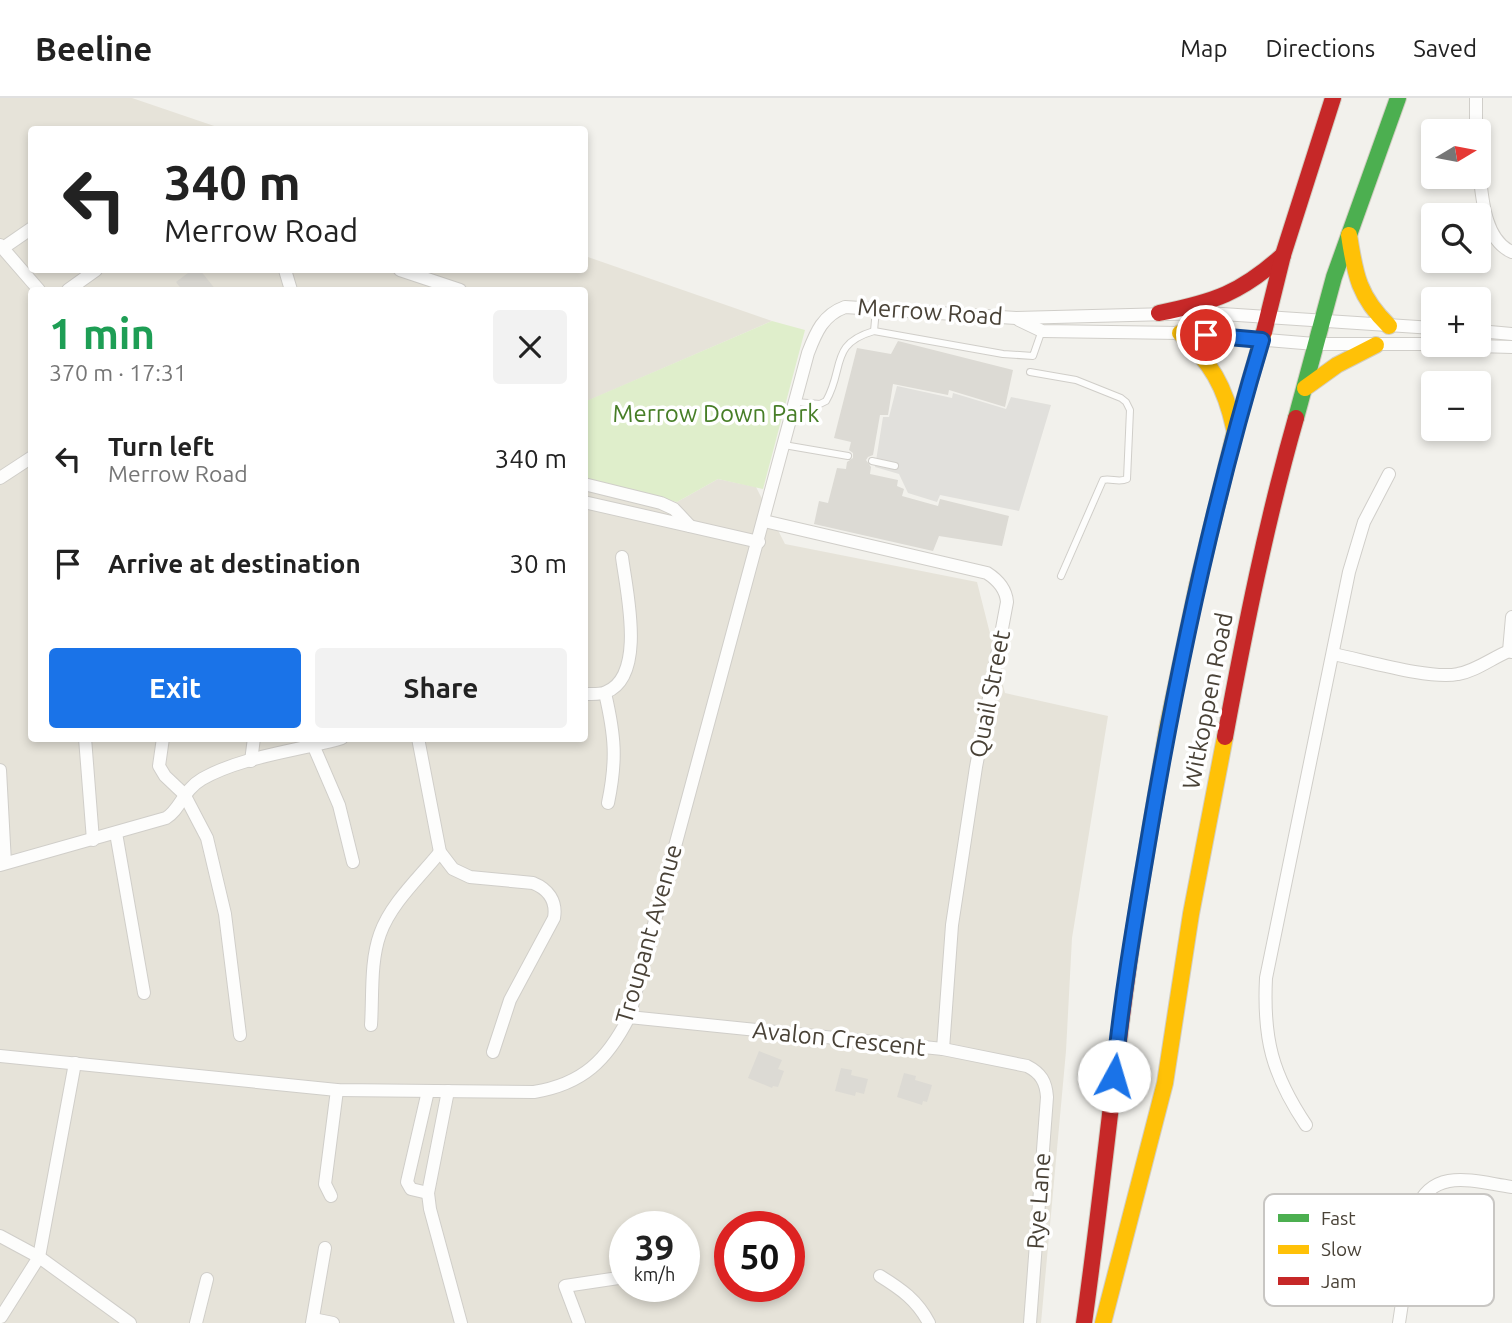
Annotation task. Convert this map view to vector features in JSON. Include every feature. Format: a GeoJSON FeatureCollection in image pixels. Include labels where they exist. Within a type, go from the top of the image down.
{"type":"FeatureCollection","features":[{"type":"Feature","properties":{"kind":"main road","name":"Witkoppen Road"},"geometry":{"type":"LineString","coordinates":[[1084,1323],[1101,1202],[1116,1051],[1136,911],[1171,712],[1197,586],[1235,431],[1262,340],[1283,255],[1334,98]]}},
{"type":"Feature","properties":{"kind":"main road","name":"Witkoppen Road"},"geometry":{"type":"LineString","coordinates":[[1104,1323],[1162,1096],[1191,914],[1245,623],[1274,495],[1305,388],[1321,319],[1349,233],[1400,98]]}},
{"type":"Feature","properties":{"kind":"main road"},"geometry":{"type":"LineString","coordinates":[[1349,233],[1355,272],[1362,294],[1373,312],[1389,326]]}},
{"type":"Feature","properties":{"kind":"main road"},"geometry":{"type":"LineString","coordinates":[[1159,313],[1225,297],[1244,288],[1283,255]]}},
{"type":"Feature","properties":{"kind":"main road"},"geometry":{"type":"LineString","coordinates":[[1180,333],[1217,373],[1235,431]]}},
{"type":"Feature","properties":{"kind":"main road"},"geometry":{"type":"LineString","coordinates":[[1305,388],[1337,365],[1376,345]]}},
{"type":"Feature","properties":{"kind":"street"},"geometry":{"type":"LineString","coordinates":[[1476,98],[1476,119]]}},
{"type":"Feature","properties":{"kind":"street"},"geometry":{"type":"LineString","coordinates":[[1483,189],[1489,224],[1497,242],[1512,252]]}},
{"type":"Feature","properties":{"kind":"street"},"geometry":{"type":"LineString","coordinates":[[28,230],[2,246],[36,287]]}},
{"type":"Feature","properties":{"kind":"street"},"geometry":{"type":"LineString","coordinates":[[72,287],[92,273]]}},
{"type":"Feature","properties":{"kind":"street"},"geometry":{"type":"LineString","coordinates":[[409,273],[451,287]]}},
{"type":"Feature","properties":{"kind":"street","name":"Merrow Road"},"geometry":{"type":"LineString","coordinates":[[845,307],[1016,318],[1043,325],[1315,344],[1421,344]]}},
{"type":"Feature","properties":{"kind":"street","name":"Troupant Avenue"},"geometry":{"type":"LineString","coordinates":[[0,1056],[337,1090],[534,1092],[582,1076],[595,1066],[617,1040],[629,1017],[808,353],[823,321],[836,310],[845,307]]}},
{"type":"Feature","properties":{"kind":"street","name":"Merrow Road"},"geometry":{"type":"LineString","coordinates":[[1043,325],[1159,313],[1267,316],[1421,327]]}},
{"type":"Feature","properties":{"kind":"street"},"geometry":{"type":"LineString","coordinates":[[1491,332],[1512,334]]}},
{"type":"Feature","properties":{"kind":"street"},"geometry":{"type":"LineString","coordinates":[[1491,346],[1512,347]]}},
{"type":"Feature","properties":{"kind":"street"},"geometry":{"type":"LineString","coordinates":[[0,478],[28,461]]}},
{"type":"Feature","properties":{"kind":"street"},"geometry":{"type":"LineString","coordinates":[[1306,1125],[1287,1096],[1274,1066],[1264,1011],[1266,978],[1355,549],[1369,511],[1389,474]]}},
{"type":"Feature","properties":{"kind":"street"},"geometry":{"type":"LineString","coordinates":[[588,485],[661,503],[674,509],[690,526]]}},
{"type":"Feature","properties":{"kind":"street"},"geometry":{"type":"LineString","coordinates":[[588,503],[759,541]]}},
{"type":"Feature","properties":{"kind":"street","name":"Quail Street"},"geometry":{"type":"LineString","coordinates":[[764,521],[988,573],[998,581],[1006,596],[952,925],[943,1049]]}},
{"type":"Feature","properties":{"kind":"street"},"geometry":{"type":"LineString","coordinates":[[588,694],[605,693],[621,679],[630,652],[632,635],[622,557]]}},
{"type":"Feature","properties":{"kind":"street"},"geometry":{"type":"LineString","coordinates":[[1333,654],[1430,674],[1465,673],[1510,652],[1512,617]]}},
{"type":"Feature","properties":{"kind":"street"},"geometry":{"type":"LineString","coordinates":[[605,693],[615,751],[614,776],[607,803]]}},
{"type":"Feature","properties":{"kind":"street"},"geometry":{"type":"LineString","coordinates":[[85,742],[93,840]]}},
{"type":"Feature","properties":{"kind":"street"},"geometry":{"type":"LineString","coordinates":[[162,742],[159,766],[165,776],[184,794],[207,838],[225,914],[240,1035]]}},
{"type":"Feature","properties":{"kind":"street"},"geometry":{"type":"LineString","coordinates":[[251,761],[253,742]]}},
{"type":"Feature","properties":{"kind":"street"},"geometry":{"type":"LineString","coordinates":[[0,771],[3,864],[169,816],[184,794],[203,778],[251,761],[330,742]]}},
{"type":"Feature","properties":{"kind":"street"},"geometry":{"type":"LineString","coordinates":[[419,742],[440,852],[453,869],[470,877],[522,881],[541,886],[555,905],[554,918],[510,1000],[493,1052]]}},
{"type":"Feature","properties":{"kind":"street"},"geometry":{"type":"LineString","coordinates":[[314,747],[339,805],[352,862]]}},
{"type":"Feature","properties":{"kind":"street"},"geometry":{"type":"LineString","coordinates":[[116,833],[144,993]]}},
{"type":"Feature","properties":{"kind":"street"},"geometry":{"type":"LineString","coordinates":[[371,1025],[374,958],[379,935],[390,915],[440,852]]}},
{"type":"Feature","properties":{"kind":"street","name":"Avalon Crescent"},"geometry":{"type":"LineString","coordinates":[[629,1017],[943,1049],[1027,1066],[1043,1079]]}},
{"type":"Feature","properties":{"kind":"street"},"geometry":{"type":"LineString","coordinates":[[1,1317],[39,1256],[75,1063]]}},
{"type":"Feature","properties":{"kind":"street","name":"Rye Lane"},"geometry":{"type":"LineString","coordinates":[[1030,1323],[1047,1097],[1043,1079]]}},
{"type":"Feature","properties":{"kind":"street"},"geometry":{"type":"LineString","coordinates":[[331,1196],[325,1184],[337,1090]]}},
{"type":"Feature","properties":{"kind":"street"},"geometry":{"type":"LineString","coordinates":[[428,1091],[407,1182],[411,1189],[428,1193]]}},
{"type":"Feature","properties":{"kind":"street"},"geometry":{"type":"LineString","coordinates":[[448,1091],[428,1193],[461,1323]]}},
{"type":"Feature","properties":{"kind":"street"},"geometry":{"type":"LineString","coordinates":[[1425,1194],[1443,1180],[1512,1187]]}},
{"type":"Feature","properties":{"kind":"street"},"geometry":{"type":"LineString","coordinates":[[0,1236],[39,1256],[130,1323]]}},
{"type":"Feature","properties":{"kind":"street"},"geometry":{"type":"LineString","coordinates":[[326,1248],[312,1321],[333,1323]]}},
{"type":"Feature","properties":{"kind":"street"},"geometry":{"type":"LineString","coordinates":[[880,1276],[915,1301],[929,1323]]}},
{"type":"Feature","properties":{"kind":"street"},"geometry":{"type":"LineString","coordinates":[[195,1323],[207,1279]]}},
{"type":"Feature","properties":{"kind":"street"},"geometry":{"type":"LineString","coordinates":[[579,1323],[565,1286],[609,1279]]}},
{"type":"Feature","properties":{"kind":"lane"},"geometry":{"type":"LineString","coordinates":[[874,331],[876,309]]}},
{"type":"Feature","properties":{"kind":"lane"},"geometry":{"type":"LineString","coordinates":[[796,402],[820,404],[828,400],[844,349],[849,341],[857,336],[874,331],[1003,354],[1034,356],[1043,325]]}},
{"type":"Feature","properties":{"kind":"lane"},"geometry":{"type":"LineString","coordinates":[[1030,372],[1076,380],[1121,398],[1126,401],[1130,410],[1127,479],[1103,480],[1061,576]]}},
{"type":"Feature","properties":{"kind":"lane"},"geometry":{"type":"LineString","coordinates":[[784,445],[848,456]]}},
{"type":"Feature","properties":{"kind":"lane"},"geometry":{"type":"LineString","coordinates":[[872,461],[895,466]]}},
{"type":"Feature","properties":{"kind":"shaded area"},"geometry":{"type":"Polygon","coordinates":[[[0,98],[132,98],[214,126],[28,126],[28,273],[588,273],[588,257],[772,321],[588,401],[588,287],[28,287],[28,742],[588,742],[588,479],[677,502],[718,479],[756,487],[785,544],[977,582],[1005,693],[1108,716],[1072,938],[1066,1051],[1041,1323],[0,1323],[0,98]]]}},
{"type":"Feature","properties":{"kind":"shaded area"},"geometry":{"type":"Polygon","coordinates":[[[897,386],[952,398],[953,393],[1006,409],[1011,397],[1051,405],[1019,511],[940,495],[937,502],[908,493],[899,474],[875,467],[883,417],[889,417],[897,386]]]}},
{"type":"Feature","properties":{"kind":"green space","name":"Merrow Down Park"},"geometry":{"type":"Polygon","coordinates":[[[772,321],[805,330],[763,489],[718,479],[677,502],[588,479],[588,400],[772,321]]]}},
{"type":"Feature","properties":{"kind":"building"},"geometry":{"type":"Polygon","coordinates":[[[188,273],[202,273],[214,287],[180,287],[176,282],[188,273]]]}},
{"type":"Feature","properties":{"kind":"building"},"geometry":{"type":"Polygon","coordinates":[[[898,341],[1013,370],[1005,407],[949,390],[948,395],[893,384],[888,415],[880,415],[873,455],[866,460],[871,467],[870,474],[898,480],[897,486],[904,489],[902,496],[938,506],[940,499],[1009,516],[1002,546],[939,536],[933,551],[814,524],[819,501],[828,503],[837,468],[846,469],[847,462],[853,458],[853,453],[849,450],[851,442],[834,438],[857,348],[891,354],[898,341]]]}},
{"type":"Feature","properties":{"kind":"building"},"geometry":{"type":"Polygon","coordinates":[[[759,1051],[782,1060],[778,1069],[784,1071],[778,1087],[772,1088],[748,1078],[759,1051]]]}},
{"type":"Feature","properties":{"kind":"building"},"geometry":{"type":"Polygon","coordinates":[[[841,1068],[852,1070],[851,1075],[868,1079],[864,1094],[856,1092],[855,1096],[835,1091],[841,1068]]]}},
{"type":"Feature","properties":{"kind":"building"},"geometry":{"type":"Polygon","coordinates":[[[904,1073],[916,1076],[915,1080],[932,1085],[927,1102],[923,1101],[922,1105],[897,1097],[904,1073]]]}},
{"type":"Feature","properties":{"kind":"traffic: fast"},"geometry":{"type":"LineString","coordinates":[[1296,418],[1334,277],[1398,98]]}},
{"type":"Feature","properties":{"kind":"traffic: slow"},"geometry":{"type":"LineString","coordinates":[[1349,235],[1360,285],[1371,305],[1389,326]]}},
{"type":"Feature","properties":{"kind":"traffic: slow"},"geometry":{"type":"LineString","coordinates":[[1146,854],[1168,724],[1197,586],[1235,431],[1264,332]]}},
{"type":"Feature","properties":{"kind":"traffic: slow"},"geometry":{"type":"LineString","coordinates":[[1180,333],[1215,376],[1234,428]]}},
{"type":"Feature","properties":{"kind":"traffic: slow"},"geometry":{"type":"LineString","coordinates":[[1305,388],[1337,365],[1376,345]]}},
{"type":"Feature","properties":{"kind":"traffic: slow"},"geometry":{"type":"LineString","coordinates":[[1103,1323],[1165,1083],[1191,914],[1225,737]]}},
{"type":"Feature","properties":{"kind":"traffic: jam"},"geometry":{"type":"LineString","coordinates":[[1264,332],[1283,255],[1333,98]]}},
{"type":"Feature","properties":{"kind":"traffic: jam"},"geometry":{"type":"LineString","coordinates":[[1159,313],[1196,305],[1226,294],[1254,279],[1283,255]]}},
{"type":"Feature","properties":{"kind":"traffic: jam"},"geometry":{"type":"LineString","coordinates":[[1225,737],[1257,576],[1296,418]]}},
{"type":"Feature","properties":{"kind":"traffic: jam"},"geometry":{"type":"LineString","coordinates":[[1084,1323],[1128,971],[1146,854]]}},
{"type":"Feature","properties":{"kind":"route"},"geometry":{"type":"LineString","coordinates":[[1114,1076],[1136,911],[1168,724],[1197,586],[1235,431],[1262,340],[1206,335]]}}]}
